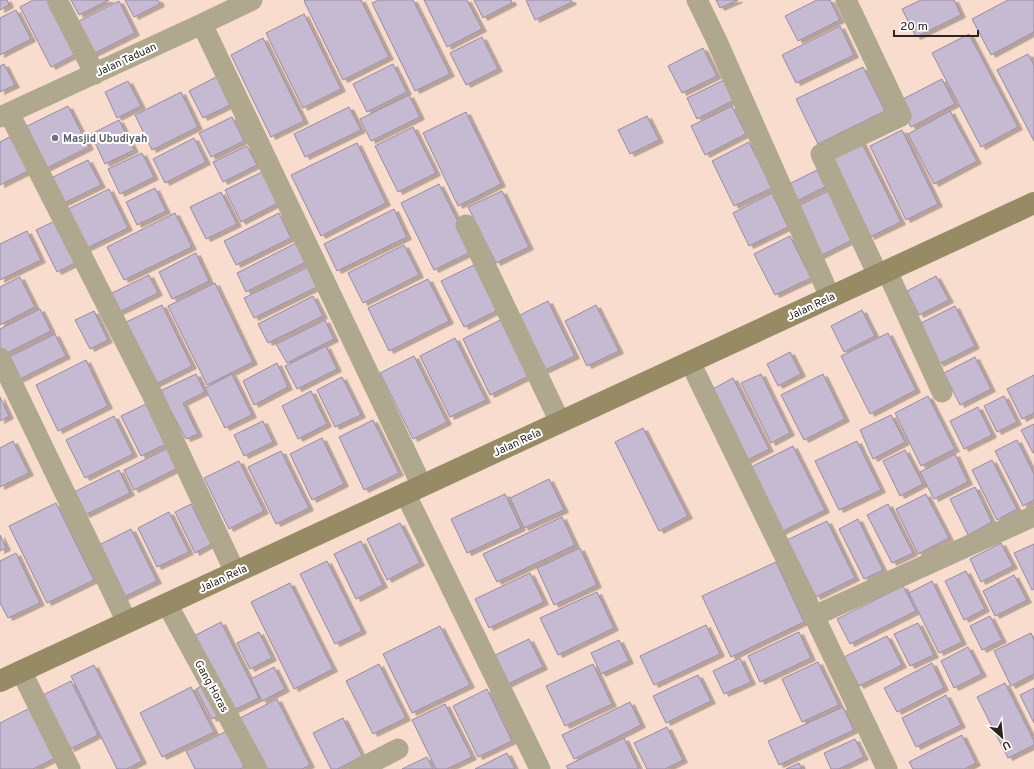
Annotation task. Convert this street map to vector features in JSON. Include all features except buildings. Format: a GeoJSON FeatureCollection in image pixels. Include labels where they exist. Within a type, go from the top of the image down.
{"type":"FeatureCollection","features":[{"type":"Feature","properties":{"kind":"street"},"geometry":{"type":"LineString","coordinates":[[57,0],[95,74]]}},
{"type":"Feature","properties":{"kind":"street","name":"Jalan Taduan"},"geometry":{"type":"LineString","coordinates":[[4,115],[252,0]]}},
{"type":"Feature","properties":{"kind":"street"},"geometry":{"type":"LineString","coordinates":[[697,0],[716,39],[830,297]]}},
{"type":"Feature","properties":{"kind":"street"},"geometry":{"type":"LineString","coordinates":[[846,0],[901,116],[821,154],[883,273],[942,392]]}},
{"type":"Feature","properties":{"kind":"street"},"geometry":{"type":"LineString","coordinates":[[202,24],[540,769]]}},
{"type":"Feature","properties":{"kind":"street"},"geometry":{"type":"LineString","coordinates":[[4,115],[152,394],[235,572]]}},
{"type":"Feature","properties":{"kind":"street","name":"Jalan Rela"},"geometry":{"type":"LineString","coordinates":[[0,681],[830,297],[1033,207]]}},
{"type":"Feature","properties":{"kind":"street"},"geometry":{"type":"LineString","coordinates":[[466,226],[560,422]]}},
{"type":"Feature","properties":{"kind":"street"},"geometry":{"type":"LineString","coordinates":[[0,358],[127,622]]}},
{"type":"Feature","properties":{"kind":"street"},"geometry":{"type":"LineString","coordinates":[[690,362],[887,769]]}},
{"type":"Feature","properties":{"kind":"street"},"geometry":{"type":"LineString","coordinates":[[814,616],[1034,516]]}},
{"type":"Feature","properties":{"kind":"street","name":"Gang Horas"},"geometry":{"type":"LineString","coordinates":[[167,604],[257,769]]}},
{"type":"Feature","properties":{"kind":"street"},"geometry":{"type":"LineString","coordinates":[[21,671],[70,769]]}},
{"type":"Feature","properties":{"kind":"street"},"geometry":{"type":"LineString","coordinates":[[359,769],[398,749]]}},
{"type":"Feature","properties":{"kind":"place","name":"Masjid Ubudiyah"},"geometry":{"type":"Point","coordinates":[55,138]}}]}
